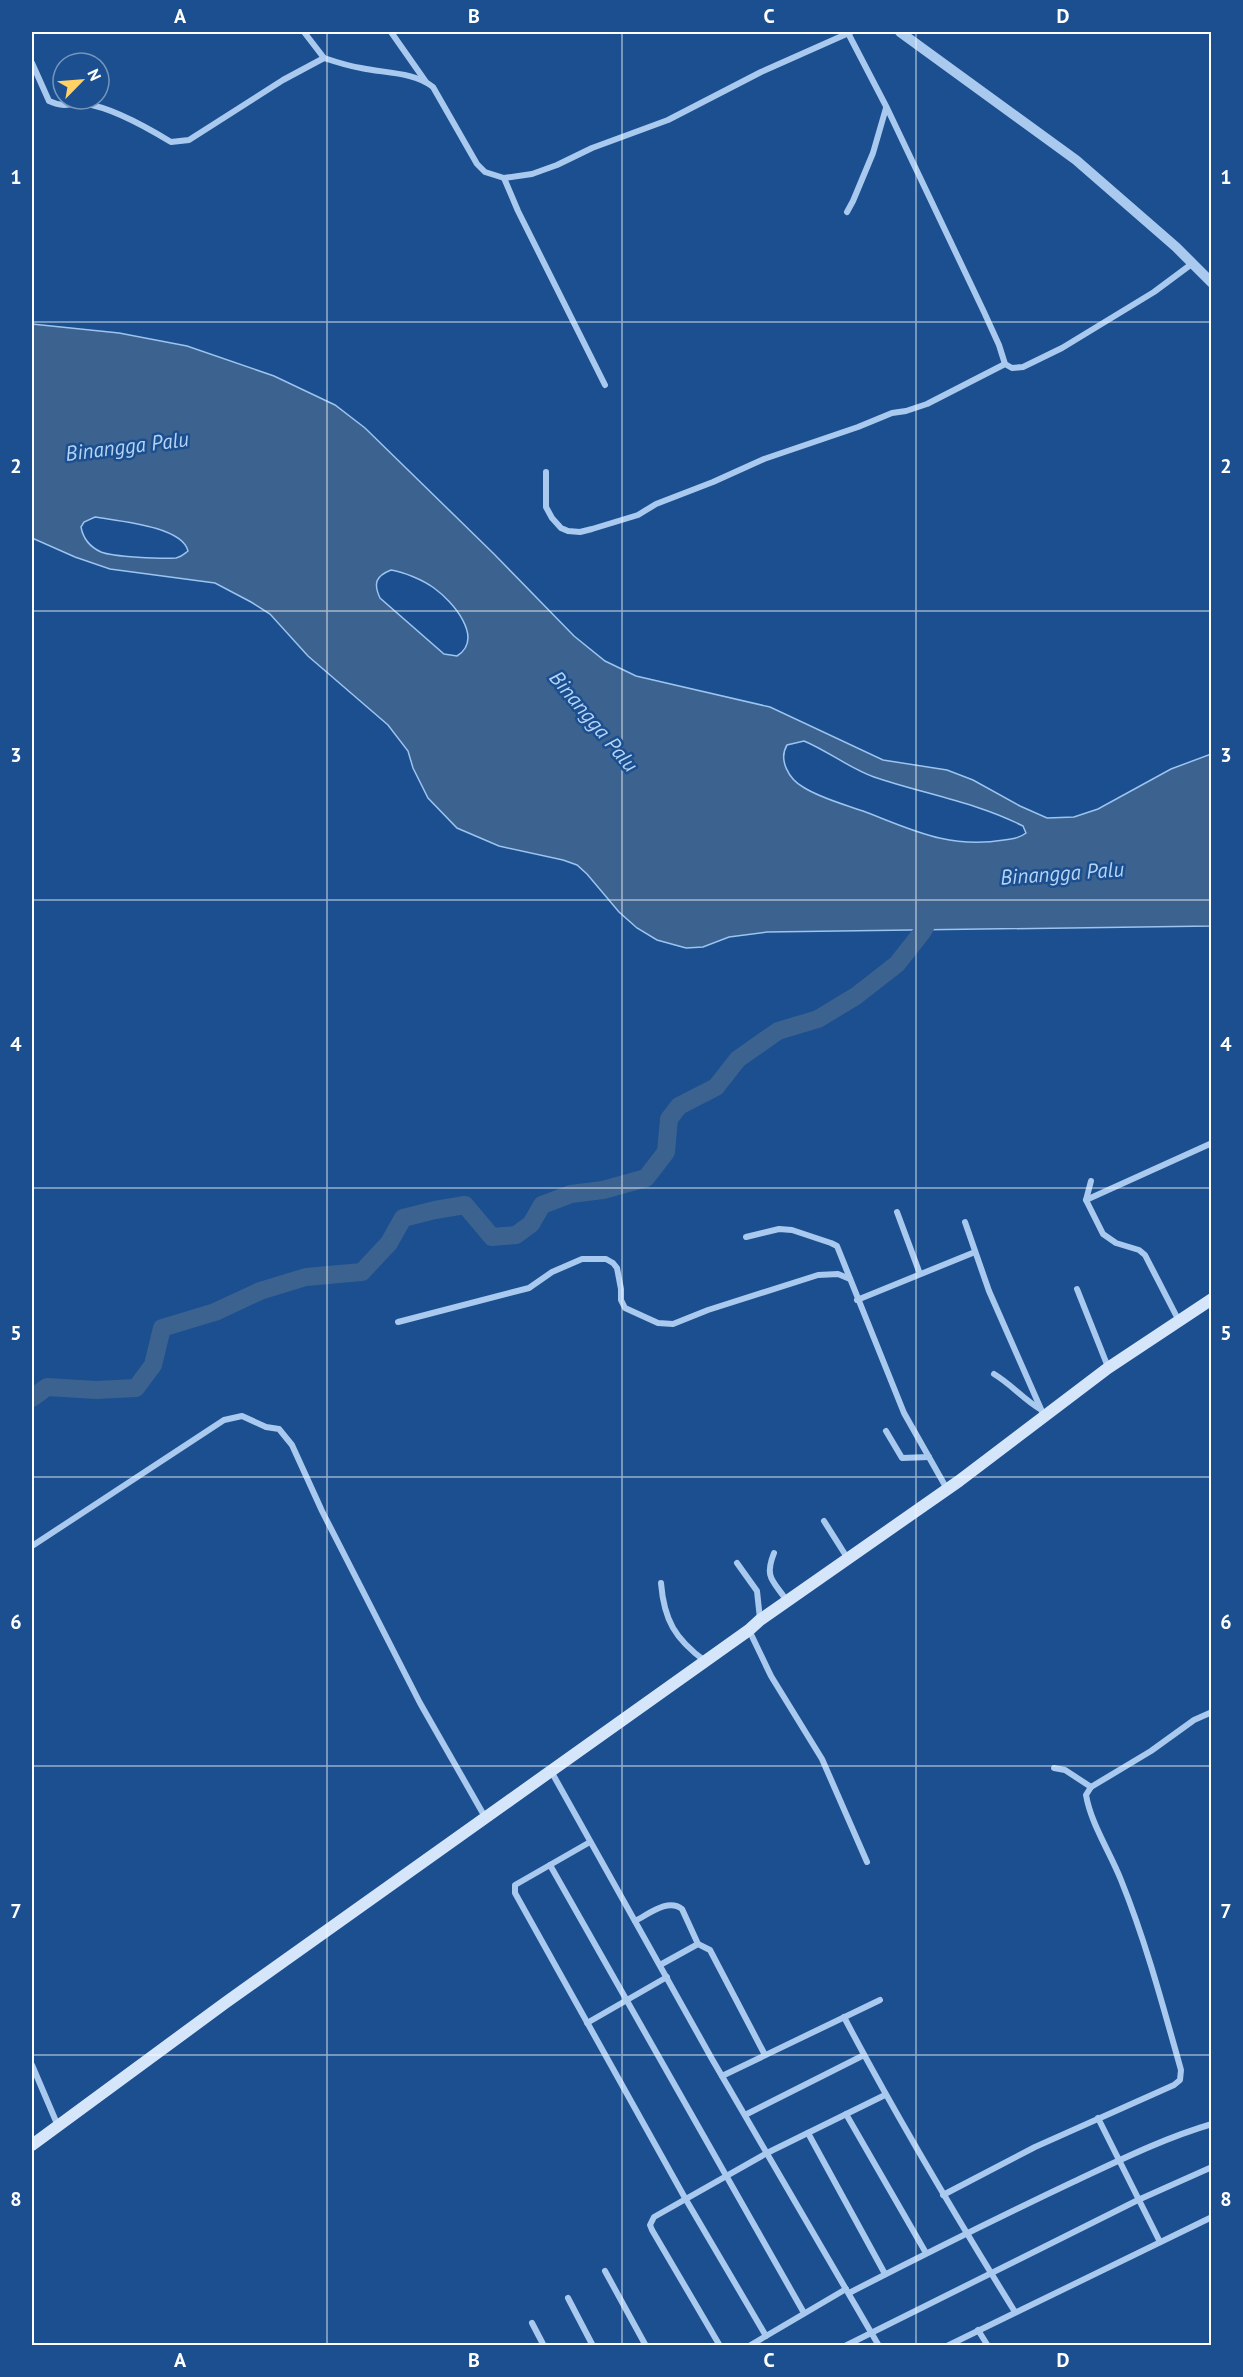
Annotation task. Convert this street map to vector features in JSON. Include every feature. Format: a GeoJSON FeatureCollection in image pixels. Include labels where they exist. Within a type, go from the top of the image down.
{"type":"FeatureCollection","features":[{"type":"Feature","properties":{"kind":"main road"},"geometry":{"type":"LineString","coordinates":[[32,2145],[225,2003],[947,1489],[1043,1413],[1212,1299]]}},
{"type":"Feature","properties":{"kind":"street"},"geometry":{"type":"LineString","coordinates":[[304,32],[324,58],[357,68],[426,82]]}},
{"type":"Feature","properties":{"kind":"street"},"geometry":{"type":"LineString","coordinates":[[391,32],[426,82],[438,94],[480,169],[504,178],[532,174],[592,148],[668,120],[751,77],[849,32],[999,345],[1005,364],[1012,368],[1023,367],[1062,348],[1154,292],[1192,263]]}},
{"type":"Feature","properties":{"kind":"street"},"geometry":{"type":"LineString","coordinates":[[900,32],[1076,160],[1133,207],[1212,283]]}},
{"type":"Feature","properties":{"kind":"street"},"geometry":{"type":"LineString","coordinates":[[32,63],[49,101],[61,106],[84,104],[94,107],[124,117],[171,142],[178,142],[189,140],[283,80],[324,58]]}},
{"type":"Feature","properties":{"kind":"street"},"geometry":{"type":"LineString","coordinates":[[847,212],[854,201],[876,144],[886,108]]}},
{"type":"Feature","properties":{"kind":"street"},"geometry":{"type":"LineString","coordinates":[[504,178],[518,211],[605,385]]}},
{"type":"Feature","properties":{"kind":"street"},"geometry":{"type":"LineString","coordinates":[[546,472],[546,507],[552,518],[561,528],[568,531],[592,529],[638,515],[656,504],[712,483],[764,459],[892,413],[927,404],[1005,364]]}},
{"type":"Feature","properties":{"kind":"street"},"geometry":{"type":"LineString","coordinates":[[1086,1200],[1212,1143]]}},
{"type":"Feature","properties":{"kind":"street"},"geometry":{"type":"LineString","coordinates":[[1091,1181],[1086,1200],[1107,1238],[1145,1255],[1180,1321]]}},
{"type":"Feature","properties":{"kind":"street"},"geometry":{"type":"LineString","coordinates":[[897,1212],[920,1274]]}},
{"type":"Feature","properties":{"kind":"street"},"geometry":{"type":"LineString","coordinates":[[965,1222],[989,1291],[1043,1413]]}},
{"type":"Feature","properties":{"kind":"street"},"geometry":{"type":"LineString","coordinates":[[746,1237],[779,1229],[792,1230],[837,1246],[904,1413],[947,1489]]}},
{"type":"Feature","properties":{"kind":"street"},"geometry":{"type":"LineString","coordinates":[[857,1300],[975,1252]]}},
{"type":"Feature","properties":{"kind":"street"},"geometry":{"type":"LineString","coordinates":[[398,1322],[530,1288],[552,1272],[582,1259],[606,1259],[613,1263],[617,1269],[621,1300],[625,1308],[658,1323],[673,1324],[708,1310],[818,1275],[838,1274],[850,1279]]}},
{"type":"Feature","properties":{"kind":"street"},"geometry":{"type":"LineString","coordinates":[[1077,1289],[1108,1368]]}},
{"type":"Feature","properties":{"kind":"street"},"geometry":{"type":"LineString","coordinates":[[994,1374],[1011,1384],[1028,1402],[1043,1413]]}},
{"type":"Feature","properties":{"kind":"street"},"geometry":{"type":"LineString","coordinates":[[32,1546],[224,1420],[242,1416],[279,1430],[291,1445],[420,1703],[485,1817]]}},
{"type":"Feature","properties":{"kind":"street"},"geometry":{"type":"LineString","coordinates":[[886,1431],[902,1458],[929,1457]]}},
{"type":"Feature","properties":{"kind":"street"},"geometry":{"type":"LineString","coordinates":[[824,1521],[848,1560]]}},
{"type":"Feature","properties":{"kind":"street"},"geometry":{"type":"LineString","coordinates":[[774,1553],[769,1572],[772,1581],[787,1601]]}},
{"type":"Feature","properties":{"kind":"street"},"geometry":{"type":"LineString","coordinates":[[736,1563],[758,1591],[760,1620]]}},
{"type":"Feature","properties":{"kind":"street"},"geometry":{"type":"LineString","coordinates":[[661,1583],[664,1610],[669,1622],[688,1648],[705,1661]]}},
{"type":"Feature","properties":{"kind":"street"},"geometry":{"type":"LineString","coordinates":[[749,1630],[771,1676],[822,1759],[848,1814],[867,1863]]}},
{"type":"Feature","properties":{"kind":"street"},"geometry":{"type":"LineString","coordinates":[[944,2195],[1035,2147],[1174,2085],[1180,2080],[1181,2075],[1157,1982],[1122,1881],[1086,1795],[1091,1787],[1151,1751],[1194,1720],[1212,1712]]}},
{"type":"Feature","properties":{"kind":"street"},"geometry":{"type":"LineString","coordinates":[[1054,1768],[1065,1770],[1091,1787]]}},
{"type":"Feature","properties":{"kind":"street"},"geometry":{"type":"LineString","coordinates":[[551,1771],[722,2076],[879,2346]]}},
{"type":"Feature","properties":{"kind":"street"},"geometry":{"type":"LineString","coordinates":[[590,1842],[515,1885],[515,1893],[685,2198],[766,2336]]}},
{"type":"Feature","properties":{"kind":"street"},"geometry":{"type":"LineString","coordinates":[[550,1865],[804,2313]]}},
{"type":"Feature","properties":{"kind":"street"},"geometry":{"type":"LineString","coordinates":[[635,1921],[664,1906],[678,1906],[682,1909],[698,1944],[710,1950],[765,2055]]}},
{"type":"Feature","properties":{"kind":"street"},"geometry":{"type":"LineString","coordinates":[[660,1965],[698,1944]]}},
{"type":"Feature","properties":{"kind":"street"},"geometry":{"type":"LineString","coordinates":[[587,2023],[667,1977]]}},
{"type":"Feature","properties":{"kind":"street"},"geometry":{"type":"LineString","coordinates":[[722,2076],[880,2000]]}},
{"type":"Feature","properties":{"kind":"street"},"geometry":{"type":"LineString","coordinates":[[844,2017],[885,2095],[1015,2312]]}},
{"type":"Feature","properties":{"kind":"street"},"geometry":{"type":"LineString","coordinates":[[745,2115],[864,2055]]}},
{"type":"Feature","properties":{"kind":"street"},"geometry":{"type":"LineString","coordinates":[[32,2065],[58,2126]]}},
{"type":"Feature","properties":{"kind":"street"},"geometry":{"type":"LineString","coordinates":[[720,2346],[650,2225],[657,2214],[767,2153],[885,2095]]}},
{"type":"Feature","properties":{"kind":"street"},"geometry":{"type":"LineString","coordinates":[[846,2114],[926,2253]]}},
{"type":"Feature","properties":{"kind":"street"},"geometry":{"type":"LineString","coordinates":[[1098,2118],[1160,2242]]}},
{"type":"Feature","properties":{"kind":"street"},"geometry":{"type":"LineString","coordinates":[[749,2346],[804,2313],[966,2232],[1119,2161],[1188,2131],[1212,2124]]}},
{"type":"Feature","properties":{"kind":"street"},"geometry":{"type":"LineString","coordinates":[[808,2133],[885,2274]]}},
{"type":"Feature","properties":{"kind":"street"},"geometry":{"type":"LineString","coordinates":[[845,2346],[871,2331],[992,2274],[1138,2200],[1212,2167]]}},
{"type":"Feature","properties":{"kind":"street"},"geometry":{"type":"LineString","coordinates":[[946,2346],[1212,2217]]}},
{"type":"Feature","properties":{"kind":"street"},"geometry":{"type":"LineString","coordinates":[[605,2271],[645,2346]]}},
{"type":"Feature","properties":{"kind":"street"},"geometry":{"type":"LineString","coordinates":[[568,2298],[593,2346]]}},
{"type":"Feature","properties":{"kind":"street"},"geometry":{"type":"LineString","coordinates":[[532,2323],[544,2346]]}},
{"type":"Feature","properties":{"kind":"street"},"geometry":{"type":"LineString","coordinates":[[978,2330],[988,2346]]}},
{"type":"Feature","properties":{"kind":"water","name":"Binangga Palu"},"geometry":{"type":"Polygon","coordinates":[[[32,324],[119,333],[187,346],[274,376],[335,405],[365,428],[574,636],[605,661],[636,676],[770,707],[883,760],[947,770],[973,780],[1047,818],[1074,817],[1098,809],[1171,769],[1211,754],[1211,926],[767,932],[729,937],[703,947],[686,948],[657,940],[637,928],[619,912],[577,865],[499,846],[457,828],[428,798],[413,768],[408,751],[388,725],[308,656],[270,614],[215,583],[110,569],[32,538],[32,324]],[[95,517],[84,522],[81,527],[88,542],[101,552],[149,558],[176,558],[188,551],[183,543],[162,530],[95,517]],[[396,571],[386,572],[376,584],[380,598],[444,654],[457,656],[465,648],[468,640],[467,630],[457,610],[434,588],[419,579],[396,571]],[[804,741],[787,745],[784,763],[789,774],[798,784],[832,800],[915,831],[965,842],[1013,839],[1026,833],[1023,826],[987,811],[874,777],[804,741]]]}},
{"type":"Feature","properties":{"kind":"waterway"},"geometry":{"type":"LineString","coordinates":[[32,1398],[47,1387],[96,1390],[136,1388],[153,1365],[162,1328],[215,1312],[260,1291],[306,1277],[362,1272],[389,1243],[403,1218],[465,1205],[492,1237],[516,1235],[531,1224],[542,1205],[571,1194],[603,1190],[646,1178],[666,1152],[669,1119],[679,1106],[716,1087],[738,1059],[778,1031],[818,1019],[856,996],[897,964],[923,931],[934,909]]}}]}
